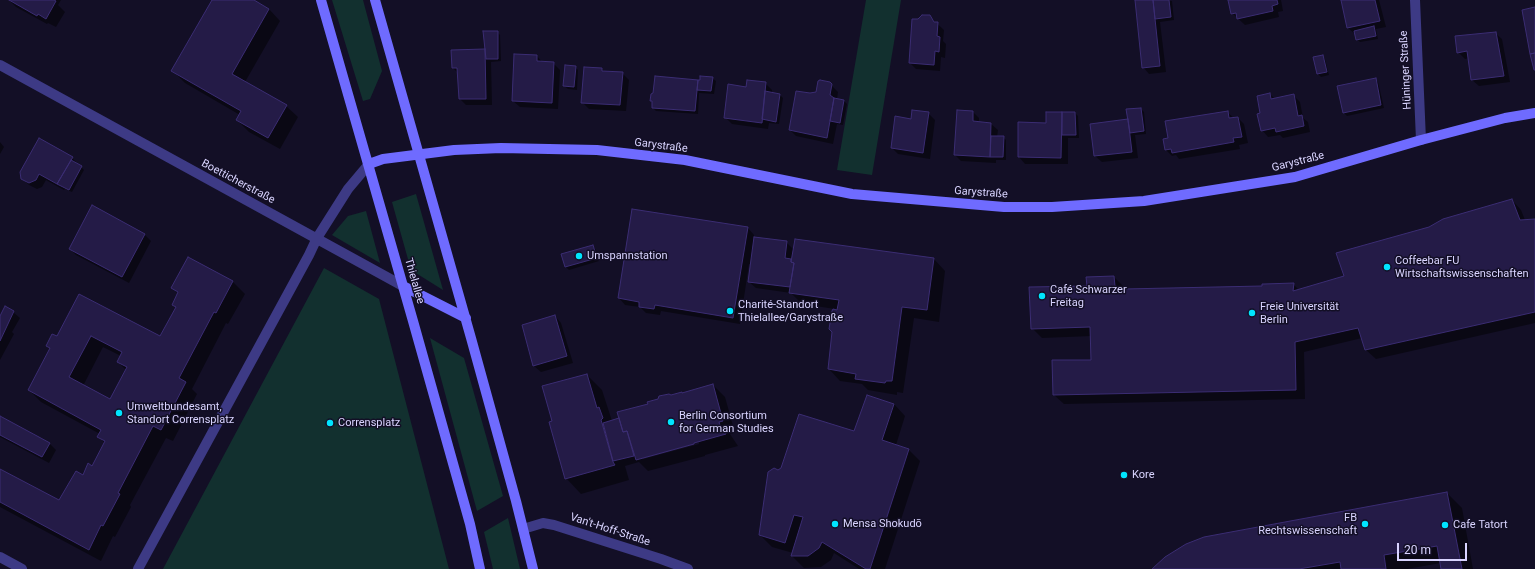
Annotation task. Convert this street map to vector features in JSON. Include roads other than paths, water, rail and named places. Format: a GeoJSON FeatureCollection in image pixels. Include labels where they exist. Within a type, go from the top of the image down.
{"type":"FeatureCollection","features":[{"type":"Feature","properties":{"kind":"main road","name":"Thielallee"},"geometry":{"type":"LineString","coordinates":[[321,0],[369,164],[470,524],[480,569]]}},
{"type":"Feature","properties":{"kind":"main road"},"geometry":{"type":"LineString","coordinates":[[375,0],[466,318],[533,569]]}},
{"type":"Feature","properties":{"kind":"main road","name":"Garystraße"},"geometry":{"type":"LineString","coordinates":[[369,164],[383,159],[454,150],[501,148],[596,150],[685,160],[852,194],[1004,207],[1052,206],[1144,201],[1295,177],[1421,140],[1505,118],[1535,113]]}},
{"type":"Feature","properties":{"kind":"main road","name":"Boetticherstraße"},"geometry":{"type":"LineString","coordinates":[[403,286],[466,318]]}},
{"type":"Feature","properties":{"kind":"street","name":"Hüninger Straße"},"geometry":{"type":"LineString","coordinates":[[1415,0],[1421,140]]}},
{"type":"Feature","properties":{"kind":"street","name":"Boetticherstraße"},"geometry":{"type":"LineString","coordinates":[[0,65],[403,286]]}},
{"type":"Feature","properties":{"kind":"street"},"geometry":{"type":"LineString","coordinates":[[138,569],[317,238],[348,189],[369,164]]}},
{"type":"Feature","properties":{"kind":"street","name":"Van't-Hoff-Straße"},"geometry":{"type":"LineString","coordinates":[[523,528],[543,523],[554,525],[688,569]]}},
{"type":"Feature","properties":{"kind":"street"},"geometry":{"type":"LineString","coordinates":[[0,557],[22,569]]}},
{"type":"Feature","properties":{"kind":"place","name":"Umspannstation"},"geometry":{"type":"Point","coordinates":[579,256]}},
{"type":"Feature","properties":{"kind":"place","name":"Coffeebar FU Wirtschaftswissenschaften"},"geometry":{"type":"Point","coordinates":[1387,267]}},
{"type":"Feature","properties":{"kind":"place","name":"Café Schwarzer Freitag"},"geometry":{"type":"Point","coordinates":[1042,296]}},
{"type":"Feature","properties":{"kind":"place","name":"Charité-Standort Thielallee/Garystraße"},"geometry":{"type":"Point","coordinates":[730,311]}},
{"type":"Feature","properties":{"kind":"place","name":"Freie Universität Berlin"},"geometry":{"type":"Point","coordinates":[1252,313]}},
{"type":"Feature","properties":{"kind":"place","name":"Umweltbundesamt, Standort Corrensplatz"},"geometry":{"type":"Point","coordinates":[119,413]}},
{"type":"Feature","properties":{"kind":"place","name":"Berlin Consortium for German Studies"},"geometry":{"type":"Point","coordinates":[671,422]}},
{"type":"Feature","properties":{"kind":"place","name":"Corrensplatz"},"geometry":{"type":"Point","coordinates":[330,423]}},
{"type":"Feature","properties":{"kind":"place","name":"Kore"},"geometry":{"type":"Point","coordinates":[1124,475]}},
{"type":"Feature","properties":{"kind":"place","name":"Mensa Shokudō"},"geometry":{"type":"Point","coordinates":[835,524]}},
{"type":"Feature","properties":{"kind":"place","name":"FB Rechtswissenschaft"},"geometry":{"type":"Point","coordinates":[1365,524]}},
{"type":"Feature","properties":{"kind":"place","name":"Cafe Tatort"},"geometry":{"type":"Point","coordinates":[1445,525]}}]}
